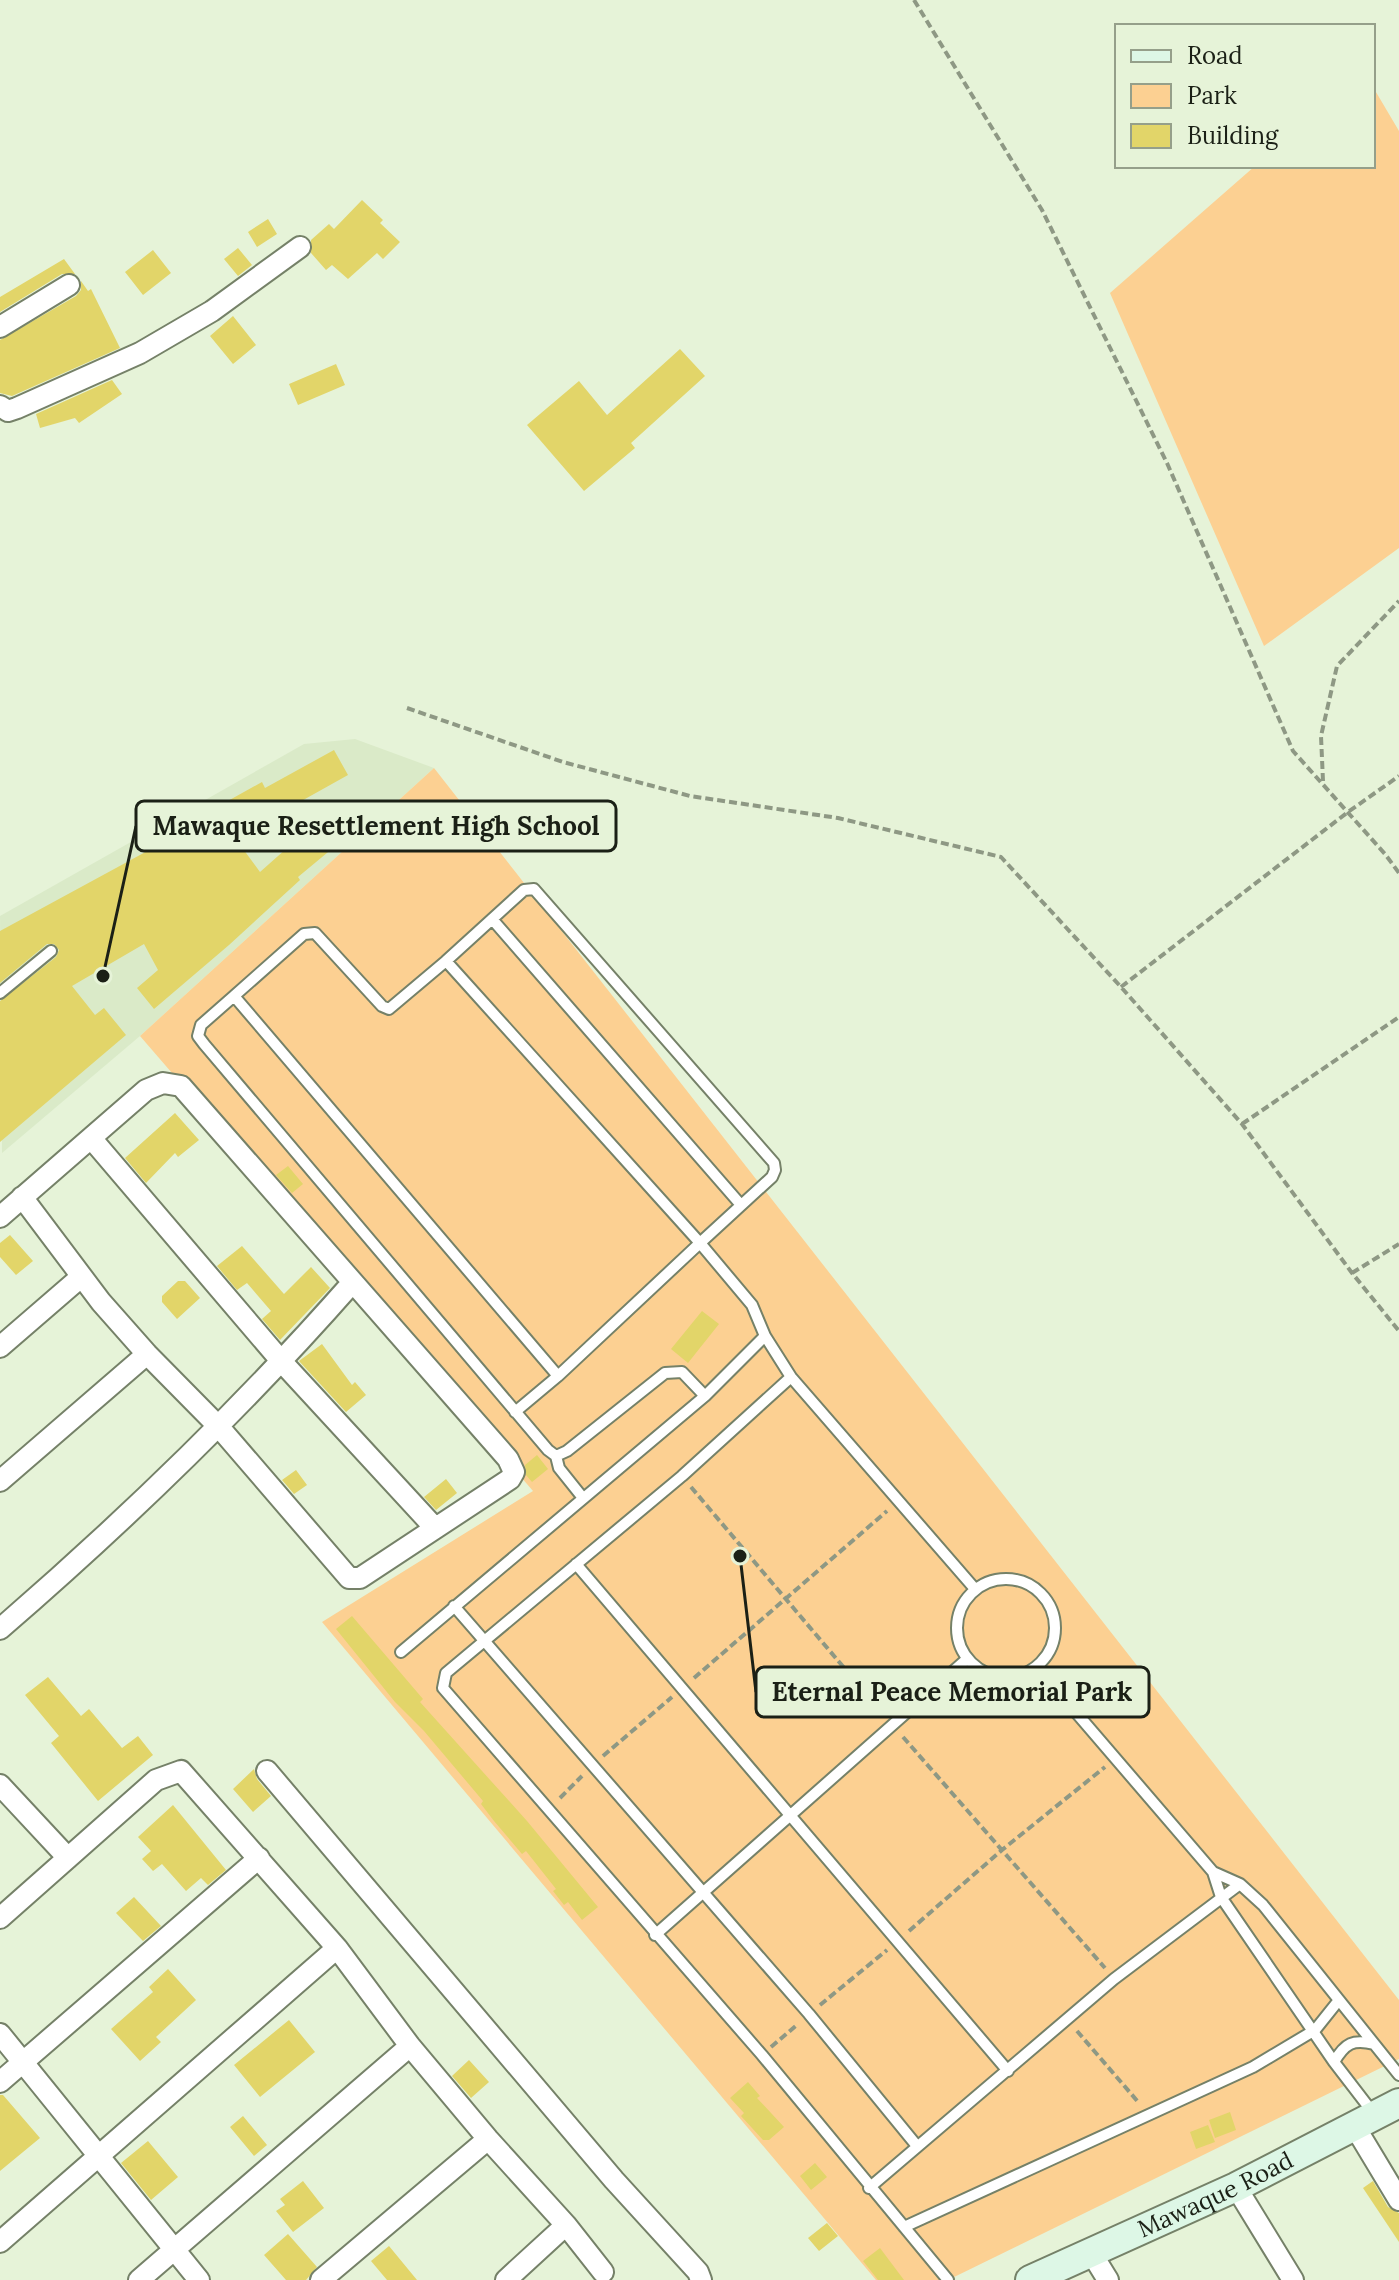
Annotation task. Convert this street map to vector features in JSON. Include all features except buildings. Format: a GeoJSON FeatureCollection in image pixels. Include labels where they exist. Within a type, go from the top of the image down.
{"type":"FeatureCollection","features":[{"type":"Feature","properties":{"kind":"main road","name":"Mawaque Road"},"geometry":{"type":"LineString","coordinates":[[1030,2280],[1236,2187],[1377,2115]]}},
{"type":"Feature","properties":{"kind":"street"},"geometry":{"type":"LineString","coordinates":[[0,406],[8,411],[17,408],[140,353],[212,311],[300,247]]}},
{"type":"Feature","properties":{"kind":"street"},"geometry":{"type":"LineString","coordinates":[[0,327],[69,285]]}},
{"type":"Feature","properties":{"kind":"street"},"geometry":{"type":"LineString","coordinates":[[0,1217],[22,1197],[146,1090],[163,1083],[181,1086],[508,1459],[514,1472],[496,1490],[360,1578],[349,1578],[219,1427],[147,1354],[81,1277],[22,1197]]}},
{"type":"Feature","properties":{"kind":"street"},"geometry":{"type":"LineString","coordinates":[[91,1138],[282,1362],[435,1528]]}},
{"type":"Feature","properties":{"kind":"street"},"geometry":{"type":"LineString","coordinates":[[0,1347],[81,1277]]}},
{"type":"Feature","properties":{"kind":"street"},"geometry":{"type":"LineString","coordinates":[[0,1629],[54,1583],[219,1427],[352,1283]]}},
{"type":"Feature","properties":{"kind":"street"},"geometry":{"type":"LineString","coordinates":[[0,1481],[147,1354]]}},
{"type":"Feature","properties":{"kind":"street"},"geometry":{"type":"LineString","coordinates":[[0,1918],[156,1780],[181,1771],[337,1948],[410,2046],[603,2272]]}},
{"type":"Feature","properties":{"kind":"street"},"geometry":{"type":"LineString","coordinates":[[267,1771],[614,2180],[704,2277]]}},
{"type":"Feature","properties":{"kind":"street"},"geometry":{"type":"LineString","coordinates":[[0,1785],[68,1858]]}},
{"type":"Feature","properties":{"kind":"street"},"geometry":{"type":"LineString","coordinates":[[0,2082],[259,1858]]}},
{"type":"Feature","properties":{"kind":"street"},"geometry":{"type":"LineString","coordinates":[[0,2242],[337,1948]]}},
{"type":"Feature","properties":{"kind":"street"},"geometry":{"type":"LineString","coordinates":[[0,2034],[199,2280]]}},
{"type":"Feature","properties":{"kind":"street"},"geometry":{"type":"LineString","coordinates":[[139,2280],[410,2046]]}},
{"type":"Feature","properties":{"kind":"street"},"geometry":{"type":"LineString","coordinates":[[1377,2115],[1399,2200]]}},
{"type":"Feature","properties":{"kind":"street"},"geometry":{"type":"LineString","coordinates":[[321,2280],[488,2139]]}},
{"type":"Feature","properties":{"kind":"street"},"geometry":{"type":"LineString","coordinates":[[1236,2187],[1293,2280]]}},
{"type":"Feature","properties":{"kind":"street"},"geometry":{"type":"LineString","coordinates":[[506,2280],[566,2225]]}},
{"type":"Feature","properties":{"kind":"street"},"geometry":{"type":"LineString","coordinates":[[1092,2254],[1108,2280]]}},
{"type":"Feature","properties":{"kind":"lane"},"geometry":{"type":"LineString","coordinates":[[515,1412],[558,1376],[772,1177],[774,1163],[534,889],[524,890],[389,1009],[382,1006],[315,933],[310,932],[201,1025],[198,1036],[515,1412],[556,1456],[559,1468],[583,1498]]}},
{"type":"Feature","properties":{"kind":"lane"},"geometry":{"type":"LineString","coordinates":[[492,919],[741,1205]]}},
{"type":"Feature","properties":{"kind":"lane"},"geometry":{"type":"LineString","coordinates":[[0,993],[51,951]]}},
{"type":"Feature","properties":{"kind":"lane"},"geometry":{"type":"LineString","coordinates":[[446,961],[700,1243],[752,1305],[765,1336],[791,1377],[975,1589]]}},
{"type":"Feature","properties":{"kind":"lane"},"geometry":{"type":"LineString","coordinates":[[234,996],[558,1376]]}},
{"type":"Feature","properties":{"kind":"lane"},"geometry":{"type":"LineString","coordinates":[[401,1652],[705,1396],[765,1336]]}},
{"type":"Feature","properties":{"kind":"lane"},"geometry":{"type":"LineString","coordinates":[[556,1456],[567,1451],[665,1373],[682,1372],[705,1396]]}},
{"type":"Feature","properties":{"kind":"lane"},"geometry":{"type":"LineString","coordinates":[[791,1377],[682,1476],[446,1673],[443,1688],[762,2055],[948,2280]]}},
{"type":"Feature","properties":{"kind":"lane"},"geometry":{"type":"LineString","coordinates":[[576,1564],[1008,2071]]}},
{"type":"Feature","properties":{"kind":"lane"},"geometry":{"type":"LineString","coordinates":[[999,1579],[1024,1582],[1045,1597],[1056,1620],[1053,1646],[1037,1667],[1014,1677],[988,1674],[967,1659],[957,1636],[960,1610],[975,1589],[999,1579]]}},
{"type":"Feature","properties":{"kind":"lane"},"geometry":{"type":"LineString","coordinates":[[454,1606],[809,2014],[917,2146]]}},
{"type":"Feature","properties":{"kind":"lane"},"geometry":{"type":"LineString","coordinates":[[655,1935],[967,1659]]}},
{"type":"Feature","properties":{"kind":"lane"},"geometry":{"type":"LineString","coordinates":[[1037,1667],[1213,1872],[1221,1897],[1315,2030],[1334,2062],[1377,2115]]}},
{"type":"Feature","properties":{"kind":"lane"},"geometry":{"type":"LineString","coordinates":[[1213,1872],[1240,1884],[1263,1905],[1399,2075]]}},
{"type":"Feature","properties":{"kind":"lane"},"geometry":{"type":"LineString","coordinates":[[869,2188],[1114,1979],[1240,1884]]}},
{"type":"Feature","properties":{"kind":"lane"},"geometry":{"type":"LineString","coordinates":[[904,2227],[1253,2067],[1315,2030],[1339,2000]]}},
{"type":"Feature","properties":{"kind":"lane"},"geometry":{"type":"LineString","coordinates":[[1334,2062],[1343,2047],[1356,2040],[1374,2044]]}},
{"type":"Feature","properties":{"kind":"path"},"geometry":{"type":"LineString","coordinates":[[914,0],[1042,210],[1167,463],[1293,751],[1399,873]]}},
{"type":"Feature","properties":{"kind":"path"},"geometry":{"type":"LineString","coordinates":[[1323,783],[1321,736],[1337,666],[1399,601]]}},
{"type":"Feature","properties":{"kind":"path"},"geometry":{"type":"LineString","coordinates":[[407,708],[563,762],[690,796],[838,818],[1001,857],[1242,1124],[1399,1331]]}},
{"type":"Feature","properties":{"kind":"path"},"geometry":{"type":"LineString","coordinates":[[1121,987],[1399,776]]}},
{"type":"Feature","properties":{"kind":"path"},"geometry":{"type":"LineString","coordinates":[[1242,1124],[1399,1017]]}},
{"type":"Feature","properties":{"kind":"path"},"geometry":{"type":"LineString","coordinates":[[1352,1273],[1399,1244]]}},
{"type":"Feature","properties":{"kind":"path"},"geometry":{"type":"LineString","coordinates":[[549,1808],[592,1765],[899,1499]]}},
{"type":"Feature","properties":{"kind":"path"},"geometry":{"type":"LineString","coordinates":[[762,2055],[1002,1850],[1116,1758]]}},
{"type":"Feature","properties":{"kind":"path"},"geometry":{"type":"LineString","coordinates":[[1068,2020],[1148,2114]]}},
{"type":"Feature","properties":{"kind":"shaded area"},"geometry":{"type":"Polygon","coordinates":[[[355,739],[434,768],[140,1036],[2,1153],[0,916],[304,744],[355,739]]]}},
{"type":"Feature","properties":{"kind":"green space"},"geometry":{"type":"Polygon","coordinates":[[[1375,90],[1399,131],[1399,548],[1264,646],[1110,293],[1253,168],[1375,168],[1375,90]]]}},
{"type":"Feature","properties":{"kind":"green space"},"geometry":{"type":"Polygon","coordinates":[[[434,768],[1399,2000],[1399,2059],[948,2280],[876,2280],[322,1622],[533,1491],[140,1036],[434,768]]]}},
{"type":"Feature","properties":{"kind":"place","name":"Mawaque Resettlement High School"},"geometry":{"type":"Point","coordinates":[103,976]}},
{"type":"Feature","properties":{"kind":"place","name":"Eternal Peace Memorial Park"},"geometry":{"type":"Point","coordinates":[740,1556]}}]}
